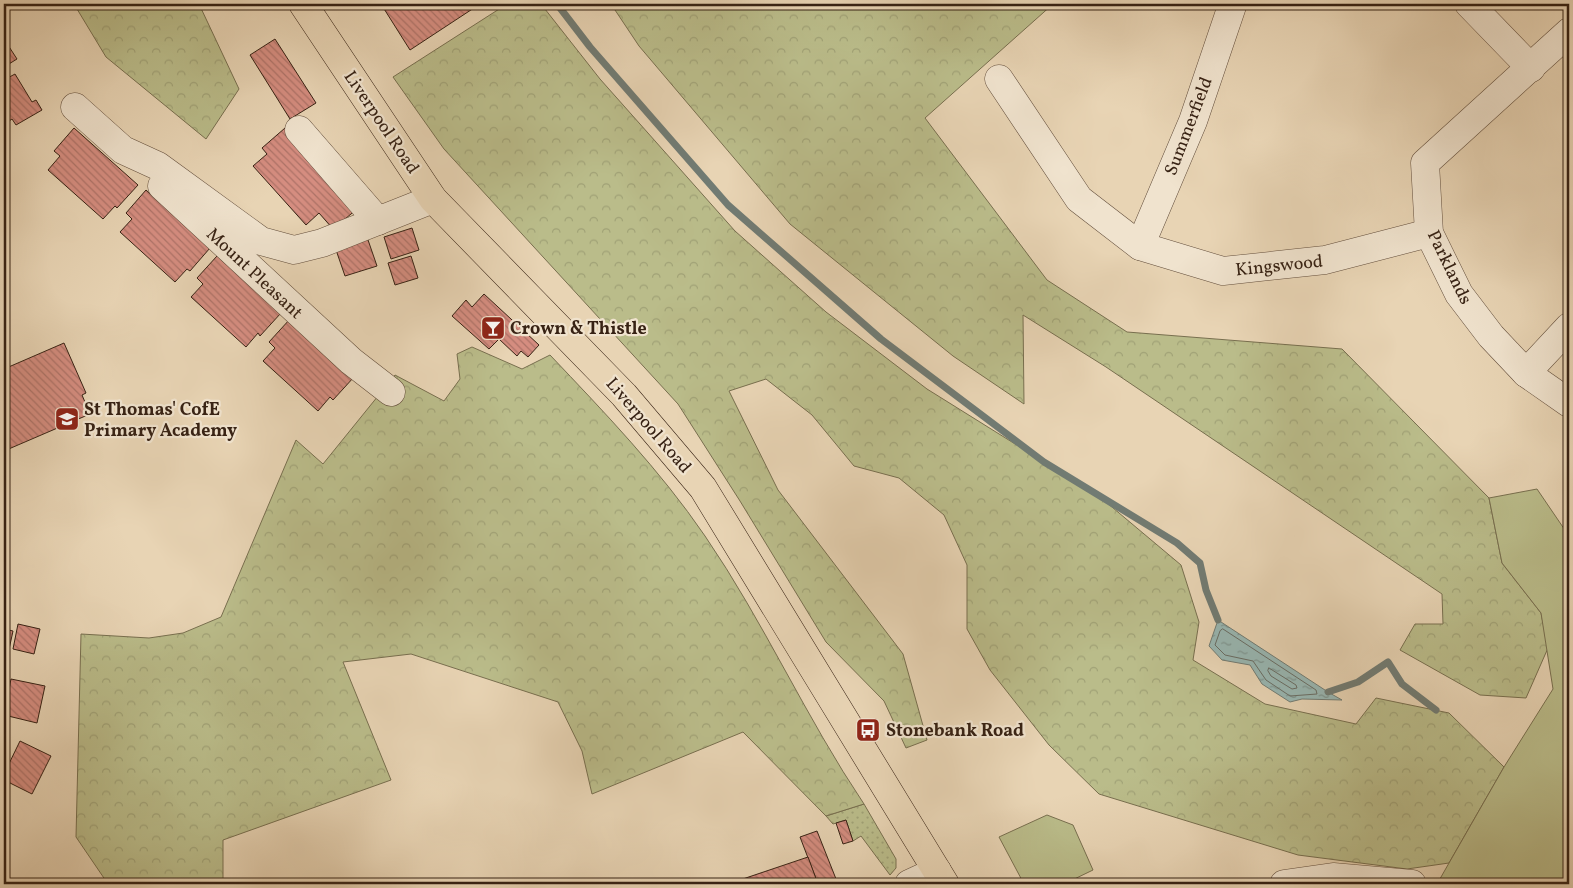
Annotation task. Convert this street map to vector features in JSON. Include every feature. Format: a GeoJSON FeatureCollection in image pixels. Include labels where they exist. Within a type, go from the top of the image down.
{"type":"FeatureCollection","features":[{"type":"Feature","properties":{"kind":"main road","name":"Liverpool Road"},"geometry":{"type":"LineString","coordinates":[[303,4],[433,199],[624,395],[703,488],[941,877]]}},
{"type":"Feature","properties":{"kind":"street"},"geometry":{"type":"LineString","coordinates":[[1469,4],[1531,68]]}},
{"type":"Feature","properties":{"kind":"street","name":"Summerfield"},"geometry":{"type":"LineString","coordinates":[[1140,246],[1193,121],[1232,6]]}},
{"type":"Feature","properties":{"kind":"street","name":"Parklands"},"geometry":{"type":"LineString","coordinates":[[1569,32],[1425,163],[1429,233],[1459,294],[1491,336],[1526,373],[1569,403]]}},
{"type":"Feature","properties":{"kind":"street","name":"Kingswood"},"geometry":{"type":"LineString","coordinates":[[998,80],[1079,199],[1140,246],[1223,271],[1325,260],[1429,233]]}},
{"type":"Feature","properties":{"kind":"street","name":"Mount Pleasant"},"geometry":{"type":"LineString","coordinates":[[75,107],[350,361],[391,392]]}},
{"type":"Feature","properties":{"kind":"street"},"geometry":{"type":"LineString","coordinates":[[298,130],[378,221]]}},
{"type":"Feature","properties":{"kind":"street","name":"Mount Pleasant"},"geometry":{"type":"LineString","coordinates":[[123,150],[158,166],[261,241],[294,250],[322,244],[433,199]]}},
{"type":"Feature","properties":{"kind":"street"},"geometry":{"type":"LineString","coordinates":[[1526,373],[1569,328]]}},
{"type":"Feature","properties":{"kind":"street"},"geometry":{"type":"LineString","coordinates":[[909,884],[941,877]]}},
{"type":"Feature","properties":{"kind":"street"},"geometry":{"type":"LineString","coordinates":[[1284,884],[1333,877],[1412,884]]}},
{"type":"Feature","properties":{"kind":"green space"},"geometry":{"type":"Polygon","coordinates":[[[74,4],[199,4],[239,89],[206,139],[106,57],[74,4]]]}},
{"type":"Feature","properties":{"kind":"green space"},"geometry":{"type":"Polygon","coordinates":[[[507,4],[541,4],[600,79],[735,231],[826,312],[927,389],[1100,497],[1181,565],[1199,622],[1193,660],[1265,704],[1356,724],[1376,698],[1449,713],[1504,767],[1449,863],[1407,869],[1298,855],[1099,794],[1049,745],[990,670],[967,629],[967,565],[944,515],[899,478],[854,466],[812,415],[766,379],[729,391],[778,490],[903,654],[927,740],[906,748],[884,701],[826,642],[678,404],[444,149],[393,77],[507,4]]]}},
{"type":"Feature","properties":{"kind":"green space"},"geometry":{"type":"Polygon","coordinates":[[[611,4],[1053,4],[925,118],[1047,280],[1127,332],[1342,349],[1489,498],[1502,563],[1541,613],[1548,648],[1526,698],[1480,695],[1400,650],[1415,624],[1443,624],[1442,594],[1106,367],[1023,315],[1024,404],[953,356],[790,224],[639,46],[611,4]]]}},
{"type":"Feature","properties":{"kind":"green space"},"geometry":{"type":"Polygon","coordinates":[[[472,347],[522,369],[550,355],[650,465],[705,536],[747,602],[823,738],[864,804],[826,816],[743,732],[592,794],[582,751],[558,702],[411,654],[343,662],[391,780],[223,840],[223,884],[108,884],[76,837],[81,634],[149,638],[183,633],[221,617],[296,440],[323,464],[395,375],[444,401],[460,379],[457,354],[472,347]]]}},
{"type":"Feature","properties":{"kind":"green space"},"geometry":{"type":"Polygon","coordinates":[[[1537,489],[1569,536],[1569,884],[1437,884],[1504,767],[1553,689],[1541,613],[1502,563],[1489,498],[1537,489]]]}},
{"type":"Feature","properties":{"kind":"green space"},"geometry":{"type":"Polygon","coordinates":[[[864,804],[896,859],[896,868],[890,875],[861,836],[853,841],[846,820],[833,824],[826,816],[864,804]]]}},
{"type":"Feature","properties":{"kind":"green space"},"geometry":{"type":"Polygon","coordinates":[[[1047,815],[1073,825],[1093,870],[1064,884],[1024,884],[999,837],[1047,815]]]}},
{"type":"Feature","properties":{"kind":"water"},"geometry":{"type":"Polygon","coordinates":[[[1218,620],[1342,700],[1302,699],[1290,702],[1262,684],[1250,665],[1222,660],[1209,646],[1218,620]]]}},
{"type":"Feature","properties":{"kind":"building"},"geometry":{"type":"Polygon","coordinates":[[[381,4],[480,4],[410,50],[381,4]]]}},
{"type":"Feature","properties":{"kind":"building"},"geometry":{"type":"Polygon","coordinates":[[[275,39],[316,103],[290,119],[250,55],[275,39]]]}},
{"type":"Feature","properties":{"kind":"building"},"geometry":{"type":"Polygon","coordinates":[[[6,42],[17,59],[4,67],[4,43],[6,42]]]}},
{"type":"Feature","properties":{"kind":"building"},"geometry":{"type":"Polygon","coordinates":[[[15,74],[32,102],[36,100],[42,110],[16,125],[12,119],[9,121],[4,112],[4,80],[15,74]]]}},
{"type":"Feature","properties":{"kind":"building"},"geometry":{"type":"Polygon","coordinates":[[[74,128],[138,185],[117,208],[115,206],[103,219],[48,170],[60,156],[54,151],[74,128]]]}},
{"type":"Feature","properties":{"kind":"building"},"geometry":{"type":"Polygon","coordinates":[[[285,128],[357,209],[333,229],[319,213],[306,225],[253,166],[267,154],[262,148],[285,128]]]}},
{"type":"Feature","properties":{"kind":"building"},"geometry":{"type":"Polygon","coordinates":[[[146,190],[210,248],[190,271],[187,269],[175,282],[120,232],[132,219],[126,213],[146,190]]]}},
{"type":"Feature","properties":{"kind":"building"},"geometry":{"type":"Polygon","coordinates":[[[412,228],[419,250],[391,259],[384,237],[412,228]]]}},
{"type":"Feature","properties":{"kind":"building"},"geometry":{"type":"Polygon","coordinates":[[[367,237],[377,266],[345,276],[335,247],[367,237]]]}},
{"type":"Feature","properties":{"kind":"building"},"geometry":{"type":"Polygon","coordinates":[[[217,256],[281,313],[260,336],[258,333],[246,347],[191,297],[203,284],[197,278],[217,256]]]}},
{"type":"Feature","properties":{"kind":"building"},"geometry":{"type":"Polygon","coordinates":[[[411,256],[418,278],[395,285],[388,263],[411,256]]]}},
{"type":"Feature","properties":{"kind":"building","name":"Crown & Thistle"},"geometry":{"type":"Polygon","coordinates":[[[484,294],[539,345],[528,357],[521,351],[517,356],[499,339],[489,349],[452,316],[466,300],[472,307],[484,294]]]}},
{"type":"Feature","properties":{"kind":"building"},"geometry":{"type":"Polygon","coordinates":[[[290,319],[354,377],[333,400],[330,397],[318,411],[263,361],[275,348],[269,342],[290,319]]]}},
{"type":"Feature","properties":{"kind":"building"},"geometry":{"type":"Polygon","coordinates":[[[64,343],[86,393],[82,395],[90,414],[4,451],[4,369],[64,343]]]}},
{"type":"Feature","properties":{"kind":"building"},"geometry":{"type":"Polygon","coordinates":[[[18,624],[40,629],[34,654],[13,649],[18,624]]]}},
{"type":"Feature","properties":{"kind":"building"},"geometry":{"type":"Polygon","coordinates":[[[4,629],[13,631],[6,663],[4,662],[4,629]]]}},
{"type":"Feature","properties":{"kind":"building"},"geometry":{"type":"Polygon","coordinates":[[[11,679],[45,686],[37,723],[4,715],[11,679]]]}},
{"type":"Feature","properties":{"kind":"building"},"geometry":{"type":"Polygon","coordinates":[[[20,741],[51,756],[32,794],[4,780],[4,774],[20,741]]]}},
{"type":"Feature","properties":{"kind":"building"},"geometry":{"type":"Polygon","coordinates":[[[846,820],[853,841],[843,844],[836,823],[846,820]]]}},
{"type":"Feature","properties":{"kind":"building"},"geometry":{"type":"Polygon","coordinates":[[[817,831],[838,884],[818,884],[800,837],[817,831]]]}},
{"type":"Feature","properties":{"kind":"building"},"geometry":{"type":"Polygon","coordinates":[[[808,857],[818,884],[728,884],[808,857]]]}},
{"type":"Feature","properties":{"kind":"waterway"},"geometry":{"type":"LineString","coordinates":[[557,4],[590,47],[728,205],[881,339],[1044,462],[1177,543],[1200,563],[1206,590],[1218,620]]}},
{"type":"Feature","properties":{"kind":"waterway"},"geometry":{"type":"LineString","coordinates":[[1328,692],[1358,682],[1388,662],[1402,684],[1436,710]]}},
{"type":"Feature","properties":{"kind":"place","name":"Crown & Thistle"},"geometry":{"type":"Point","coordinates":[493,328]}},
{"type":"Feature","properties":{"kind":"place","name":"St Thomas' CofE Primary Academy"},"geometry":{"type":"Point","coordinates":[67,419]}},
{"type":"Feature","properties":{"kind":"place","name":"Stonebank Road"},"geometry":{"type":"Point","coordinates":[868,730]}}]}
